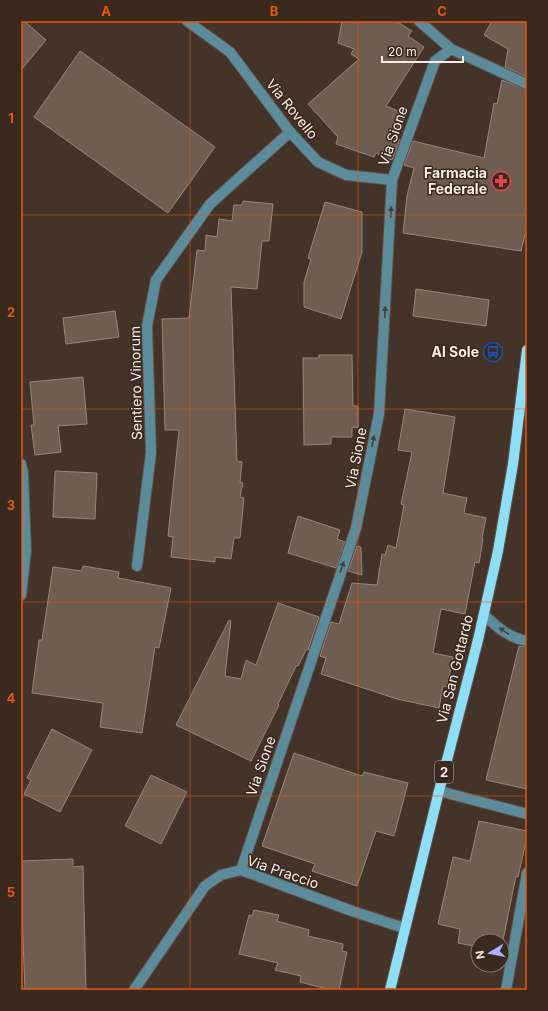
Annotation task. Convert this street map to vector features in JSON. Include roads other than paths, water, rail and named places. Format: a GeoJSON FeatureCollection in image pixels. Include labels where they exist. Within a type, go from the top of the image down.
{"type":"FeatureCollection","features":[{"type":"Feature","properties":{"kind":"main road","name":"Via San Gottardo"},"geometry":{"type":"LineString","coordinates":[[390,990],[404,928],[484,615],[498,551],[513,464],[527,350]]}},
{"type":"Feature","properties":{"kind":"street","name":"Via Rovello"},"geometry":{"type":"LineString","coordinates":[[187,21],[230,52],[290,132],[318,162],[346,175],[392,180]]}},
{"type":"Feature","properties":{"kind":"street"},"geometry":{"type":"LineString","coordinates":[[418,21],[451,49],[527,84]]}},
{"type":"Feature","properties":{"kind":"street","name":"Via Sione"},"geometry":{"type":"LineString","coordinates":[[241,870],[356,528],[379,414],[392,180],[435,60],[451,49]]}},
{"type":"Feature","properties":{"kind":"street","name":"Sentiero Vinorum"},"geometry":{"type":"LineString","coordinates":[[137,566],[151,453],[147,326],[156,280],[210,204],[290,132]]}},
{"type":"Feature","properties":{"kind":"street"},"geometry":{"type":"LineString","coordinates":[[21,464],[23,472],[26,551],[21,595]]}},
{"type":"Feature","properties":{"kind":"street"},"geometry":{"type":"LineString","coordinates":[[484,615],[504,632],[518,639],[527,641]]}},
{"type":"Feature","properties":{"kind":"street"},"geometry":{"type":"LineString","coordinates":[[439,791],[527,814]]}},
{"type":"Feature","properties":{"kind":"street","name":"Via Praccio"},"geometry":{"type":"LineString","coordinates":[[134,990],[205,886],[221,875],[241,870],[352,911],[404,928]]}},
{"type":"Feature","properties":{"kind":"street"},"geometry":{"type":"LineString","coordinates":[[506,990],[527,872]]}},
{"type":"Feature","properties":{"kind":"place","name":"Farmacia Federale"},"geometry":{"type":"Point","coordinates":[501,181]}},
{"type":"Feature","properties":{"kind":"place","name":"Al Sole"},"geometry":{"type":"Point","coordinates":[493,352]}}]}
